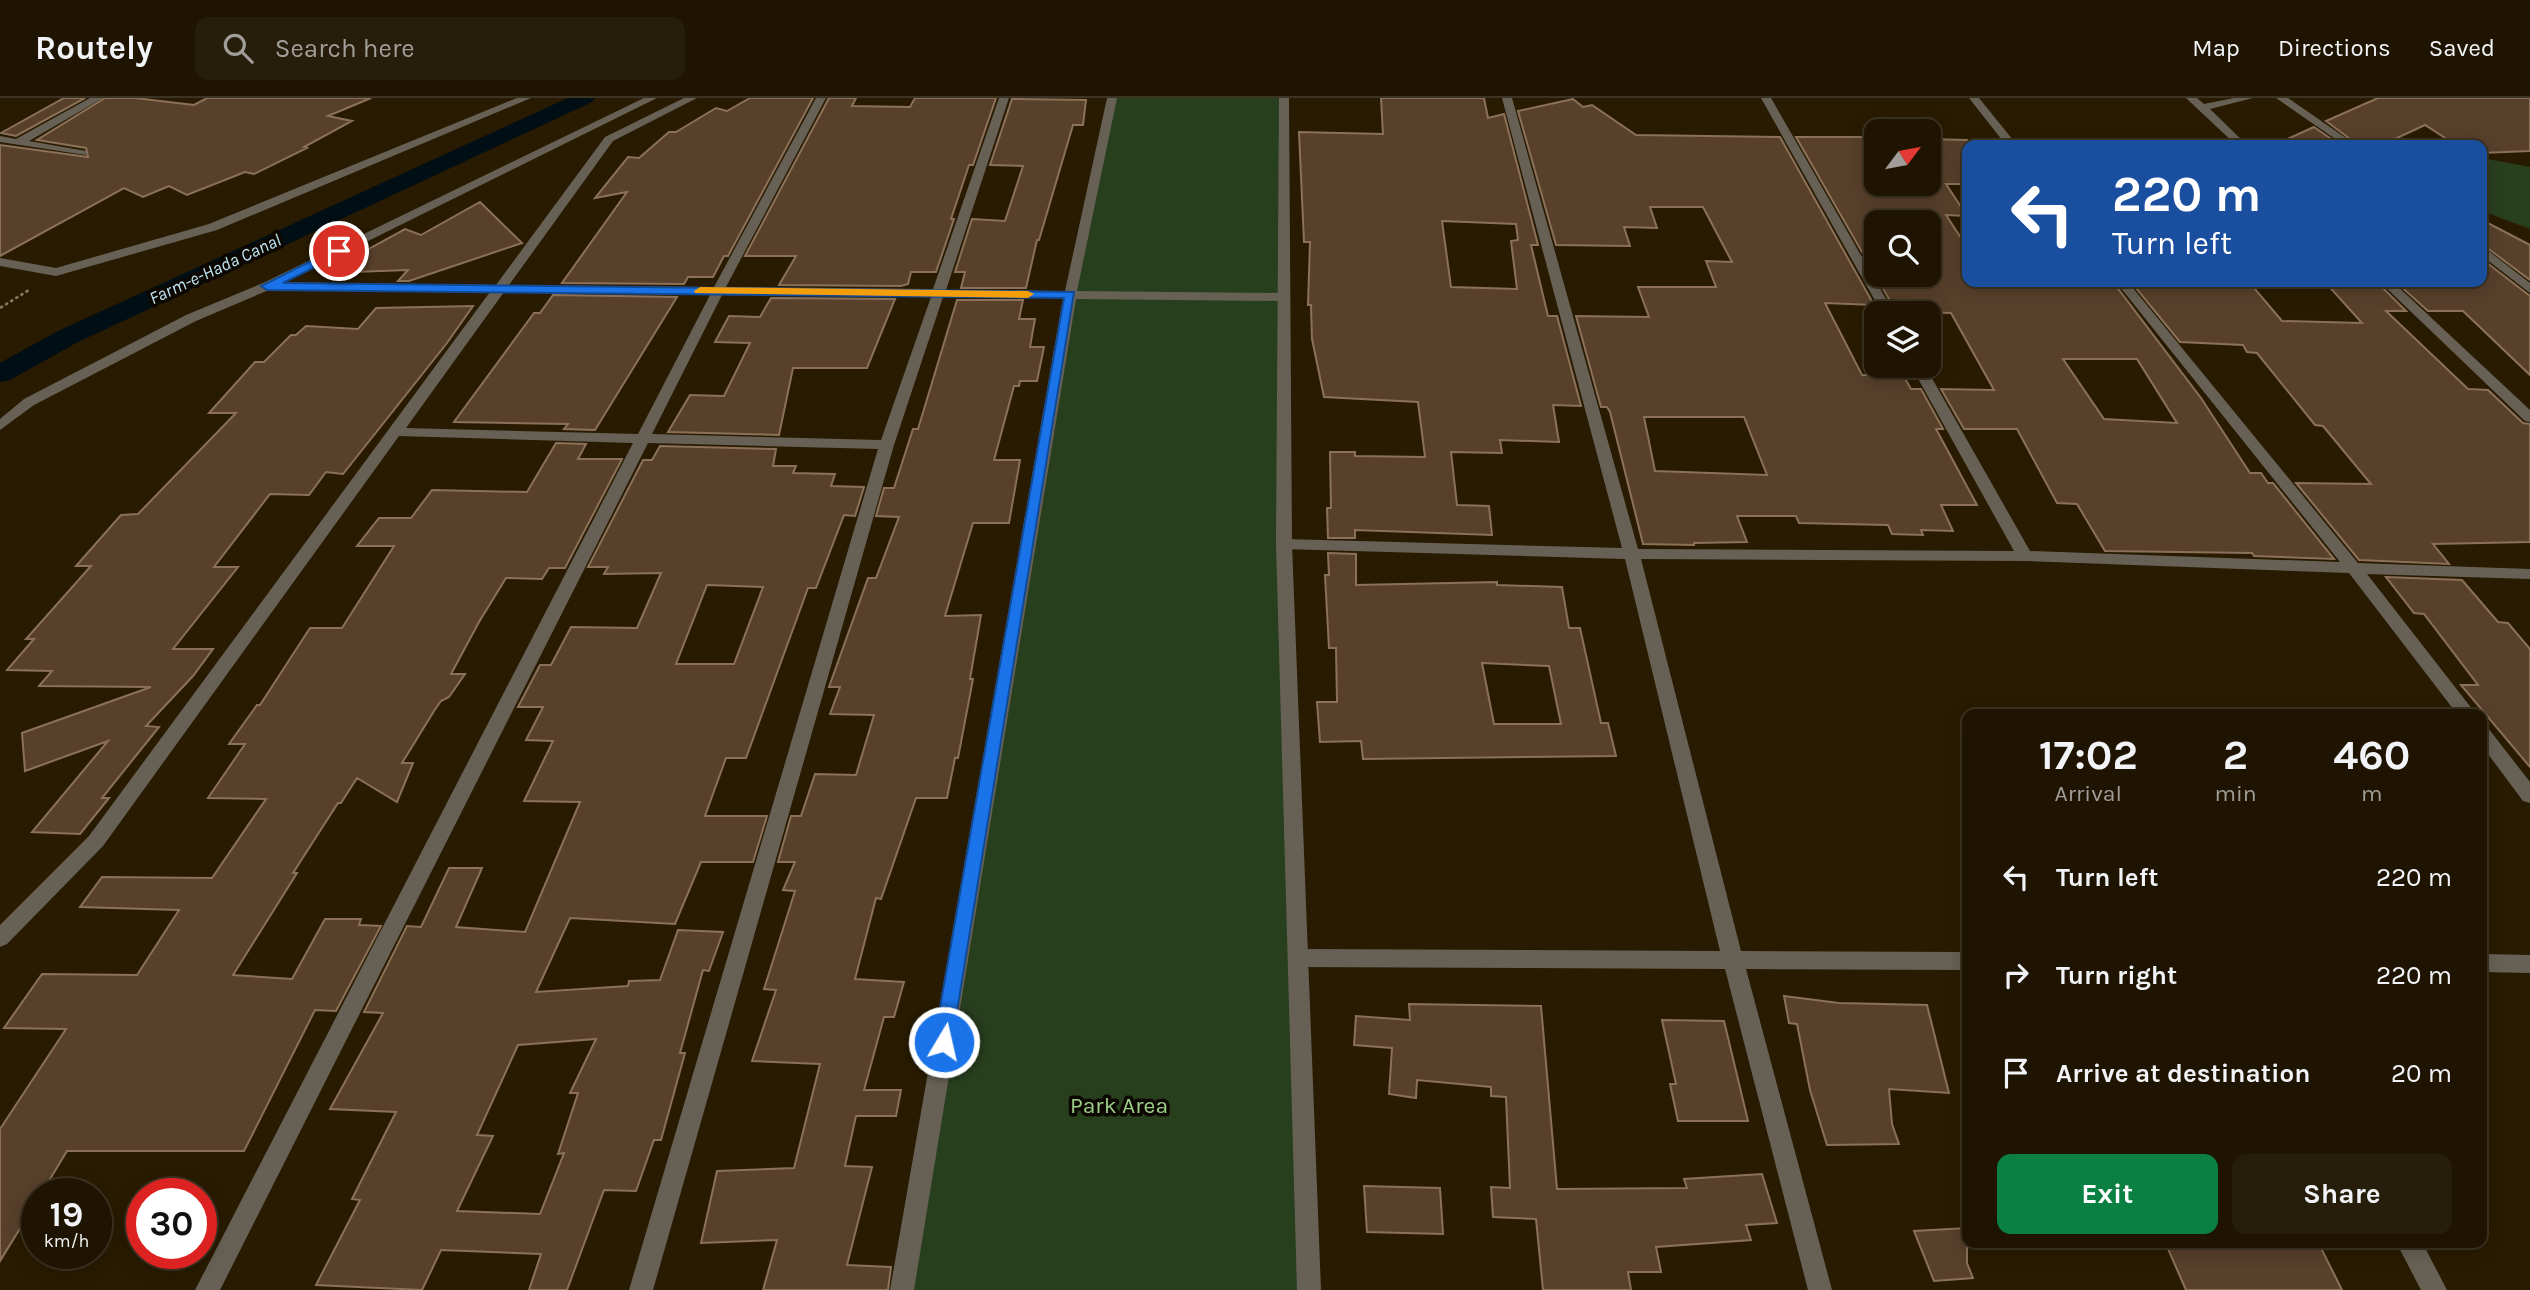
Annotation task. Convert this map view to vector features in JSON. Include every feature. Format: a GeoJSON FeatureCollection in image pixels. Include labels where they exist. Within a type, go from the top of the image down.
{"type":"FeatureCollection","features":[{"type":"Feature","properties":{"kind":"street"},"geometry":{"type":"LineString","coordinates":[[18,142],[98,98]]}},
{"type":"Feature","properties":{"kind":"street"},"geometry":{"type":"LineString","coordinates":[[0,262],[56,272],[213,227],[526,98]]}},
{"type":"Feature","properties":{"kind":"street"},"geometry":{"type":"LineString","coordinates":[[0,426],[40,396],[191,318],[267,286],[652,98]]}},
{"type":"Feature","properties":{"kind":"street"},"geometry":{"type":"LineString","coordinates":[[0,938],[96,841],[609,139],[692,98]]}},
{"type":"Feature","properties":{"kind":"street"},"geometry":{"type":"LineString","coordinates":[[207,1290],[718,291],[821,98]]}},
{"type":"Feature","properties":{"kind":"street"},"geometry":{"type":"LineString","coordinates":[[641,1290],[887,445],[936,293],[1004,98]]}},
{"type":"Feature","properties":{"kind":"street"},"geometry":{"type":"LineString","coordinates":[[902,1290],[1070,295],[1112,98]]}},
{"type":"Feature","properties":{"kind":"street"},"geometry":{"type":"LineString","coordinates":[[1283,98],[1284,544],[1310,1290]]}},
{"type":"Feature","properties":{"kind":"street"},"geometry":{"type":"LineString","coordinates":[[1507,98],[1632,554],[1733,960],[1820,1290]]}},
{"type":"Feature","properties":{"kind":"street"},"geometry":{"type":"LineString","coordinates":[[1766,98],[1881,301]]}},
{"type":"Feature","properties":{"kind":"street"},"geometry":{"type":"LineString","coordinates":[[1974,98],[2008,140]]}},
{"type":"Feature","properties":{"kind":"street"},"geometry":{"type":"LineString","coordinates":[[2191,98],[2237,140]]}},
{"type":"Feature","properties":{"kind":"street"},"geometry":{"type":"LineString","coordinates":[[2202,108],[2248,98]]}},
{"type":"Feature","properties":{"kind":"street"},"geometry":{"type":"LineString","coordinates":[[2281,98],[2344,140]]}},
{"type":"Feature","properties":{"kind":"street"},"geometry":{"type":"LineString","coordinates":[[0,139],[82,153]]}},
{"type":"Feature","properties":{"kind":"street"},"geometry":{"type":"LineString","coordinates":[[2487,254],[2530,289]]}},
{"type":"Feature","properties":{"kind":"street"},"geometry":{"type":"LineString","coordinates":[[267,286],[1284,297]]}},
{"type":"Feature","properties":{"kind":"street"},"geometry":{"type":"LineString","coordinates":[[2127,287],[2354,568],[2463,709]]}},
{"type":"Feature","properties":{"kind":"street"},"geometry":{"type":"LineString","coordinates":[[2391,287],[2530,418]]}},
{"type":"Feature","properties":{"kind":"street"},"geometry":{"type":"LineString","coordinates":[[1925,378],[2025,556]]}},
{"type":"Feature","properties":{"kind":"street"},"geometry":{"type":"LineString","coordinates":[[396,432],[887,445]]}},
{"type":"Feature","properties":{"kind":"street"},"geometry":{"type":"LineString","coordinates":[[1284,544],[1632,554],[2025,556],[2530,574]]}},
{"type":"Feature","properties":{"kind":"street"},"geometry":{"type":"LineString","coordinates":[[2487,740],[2530,796]]}},
{"type":"Feature","properties":{"kind":"street"},"geometry":{"type":"LineString","coordinates":[[1298,958],[1962,961]]}},
{"type":"Feature","properties":{"kind":"street"},"geometry":{"type":"LineString","coordinates":[[2487,963],[2530,964]]}},
{"type":"Feature","properties":{"kind":"street"},"geometry":{"type":"LineString","coordinates":[[2411,1248],[2435,1290]]}},
{"type":"Feature","properties":{"kind":"green space","name":"Park Area"},"geometry":{"type":"Polygon","coordinates":[[[1112,98],[1284,98],[1284,544],[1309,1290],[902,1290],[1013,628],[1112,98]]]}},
{"type":"Feature","properties":{"kind":"green space"},"geometry":{"type":"Polygon","coordinates":[[[2487,159],[2530,167],[2530,229],[2487,213],[2487,159]]]}},
{"type":"Feature","properties":{"kind":"building"},"geometry":{"type":"Polygon","coordinates":[[[64,98],[85,98],[16,136],[1,133],[64,98]]]}},
{"type":"Feature","properties":{"kind":"building"},"geometry":{"type":"Polygon","coordinates":[[[105,98],[135,98],[194,105],[207,98],[371,98],[328,116],[352,121],[304,147],[307,148],[254,174],[245,172],[187,195],[169,186],[143,197],[124,188],[0,256],[0,145],[88,157],[86,148],[37,140],[105,98]]]}},
{"type":"Feature","properties":{"kind":"building"},"geometry":{"type":"Polygon","coordinates":[[[750,98],[813,98],[728,256],[724,256],[713,277],[688,277],[684,284],[562,283],[627,192],[595,198],[628,157],[639,158],[669,132],[676,132],[716,108],[727,111],[750,98]]]}},
{"type":"Feature","properties":{"kind":"building"},"geometry":{"type":"Polygon","coordinates":[[[829,98],[856,98],[852,106],[910,107],[915,98],[996,98],[973,165],[969,165],[936,272],[911,272],[908,284],[901,286],[779,285],[796,256],[745,256],[829,98]]]}},
{"type":"Feature","properties":{"kind":"building"},"geometry":{"type":"Polygon","coordinates":[[[1381,98],[1484,98],[1488,118],[1504,114],[1538,245],[1531,245],[1548,316],[1557,316],[1581,406],[1553,405],[1559,442],[1500,440],[1502,453],[1451,452],[1457,505],[1489,506],[1492,535],[1355,530],[1355,538],[1328,538],[1327,508],[1331,508],[1330,452],[1355,452],[1355,456],[1425,457],[1418,402],[1324,397],[1312,339],[1311,305],[1308,305],[1310,242],[1304,242],[1299,132],[1383,134],[1381,98]],[[1442,221],[1451,287],[1517,289],[1511,241],[1518,240],[1516,224],[1442,221]]]}},
{"type":"Feature","properties":{"kind":"building"},"geometry":{"type":"Polygon","coordinates":[[[2378,98],[2530,98],[2530,151],[2487,153],[2487,140],[2448,140],[2425,125],[2393,140],[2351,140],[2326,121],[2378,98]]]}},
{"type":"Feature","properties":{"kind":"building"},"geometry":{"type":"Polygon","coordinates":[[[1012,99],[1086,100],[1083,125],[1073,125],[1037,240],[1026,288],[961,288],[965,272],[955,272],[972,219],[1005,221],[1023,166],[990,165],[1012,99]]]}},
{"type":"Feature","properties":{"kind":"building"},"geometry":{"type":"Polygon","coordinates":[[[1573,99],[1583,107],[1592,105],[1636,135],[1780,137],[1872,301],[1864,301],[1864,305],[1825,303],[1862,375],[1864,378],[1905,378],[1911,389],[1921,389],[1943,429],[1936,429],[1977,505],[1941,505],[1953,531],[1921,530],[1923,535],[1892,534],[1888,525],[1799,523],[1796,516],[1737,516],[1747,542],[1643,544],[1610,412],[1607,407],[1601,407],[1576,316],[1649,317],[1638,287],[1716,287],[1706,261],[1732,262],[1703,207],[1650,207],[1657,228],[1624,227],[1630,246],[1556,245],[1518,111],[1573,99]],[[1644,417],[1655,471],[1767,475],[1744,417],[1644,417]]]}},
{"type":"Feature","properties":{"kind":"building"},"geometry":{"type":"Polygon","coordinates":[[[2314,127],[2333,140],[2285,140],[2314,127]]]}},
{"type":"Feature","properties":{"kind":"building"},"geometry":{"type":"Polygon","coordinates":[[[1796,137],[1864,137],[1864,196],[1941,196],[1941,139],[1967,140],[1962,140],[1962,184],[1946,184],[1962,208],[1962,216],[1946,215],[1962,239],[1962,287],[2117,287],[2201,398],[2250,473],[2261,473],[2268,483],[2273,483],[2334,559],[2254,556],[2252,553],[2105,551],[2077,504],[2057,503],[2017,429],[1964,429],[1941,389],[1994,390],[1951,313],[1941,313],[1941,301],[1890,301],[1882,287],[1941,287],[1941,210],[1864,210],[1864,255],[1796,137]],[[2063,359],[2104,419],[2177,423],[2137,359],[2063,359]]]}},
{"type":"Feature","properties":{"kind":"building"},"geometry":{"type":"Polygon","coordinates":[[[480,202],[522,243],[409,281],[398,281],[408,270],[325,273],[405,229],[421,235],[480,202]]]}},
{"type":"Feature","properties":{"kind":"building"},"geometry":{"type":"Polygon","coordinates":[[[2487,223],[2530,245],[2530,280],[2487,248],[2487,223]]]}},
{"type":"Feature","properties":{"kind":"building"},"geometry":{"type":"Polygon","coordinates":[[[2487,263],[2530,296],[2530,375],[2463,311],[2428,311],[2401,287],[2487,287],[2487,263]]]}},
{"type":"Feature","properties":{"kind":"building"},"geometry":{"type":"Polygon","coordinates":[[[2135,287],[2253,287],[2282,321],[2362,323],[2330,287],[2382,287],[2406,311],[2386,311],[2468,389],[2488,390],[2523,423],[2530,424],[2530,542],[2433,544],[2449,564],[2359,560],[2296,483],[2371,484],[2323,426],[2315,425],[2257,353],[2247,352],[2243,345],[2180,342],[2135,287]]]}},
{"type":"Feature","properties":{"kind":"building"},"geometry":{"type":"Polygon","coordinates":[[[553,295],[677,297],[595,430],[564,429],[568,424],[454,422],[534,313],[540,313],[553,295]]]}},
{"type":"Feature","properties":{"kind":"building"},"geometry":{"type":"Polygon","coordinates":[[[771,298],[895,299],[867,368],[793,368],[779,435],[668,432],[690,395],[724,396],[750,343],[715,342],[729,316],[760,317],[771,298]]]}},
{"type":"Feature","properties":{"kind":"building"},"geometry":{"type":"Polygon","coordinates":[[[957,300],[1023,300],[1019,319],[1035,319],[1030,347],[1044,347],[1037,381],[1020,381],[1019,386],[1014,386],[994,460],[1020,460],[1009,523],[973,523],[945,616],[981,615],[970,679],[973,679],[958,758],[955,758],[947,798],[916,798],[881,899],[876,898],[855,979],[904,982],[894,1017],[884,1017],[864,1090],[901,1090],[896,1116],[856,1116],[845,1166],[872,1167],[847,1265],[891,1267],[888,1290],[763,1290],[777,1240],[701,1243],[717,1171],[794,1168],[820,1064],[752,1061],[776,990],[764,989],[795,891],[783,890],[795,862],[778,862],[791,816],[801,816],[815,774],[856,775],[874,715],[830,714],[840,687],[829,687],[868,578],[876,578],[899,517],[876,516],[884,488],[894,488],[913,429],[918,429],[957,300]]]}},
{"type":"Feature","properties":{"kind":"building"},"geometry":{"type":"Polygon","coordinates":[[[473,306],[343,474],[326,472],[309,495],[270,494],[214,567],[238,567],[173,649],[213,649],[193,676],[146,726],[159,727],[102,798],[109,798],[80,834],[32,832],[108,741],[25,771],[22,733],[151,687],[39,686],[52,671],[7,670],[34,639],[26,639],[91,566],[76,566],[121,515],[138,514],[236,413],[209,413],[255,362],[264,362],[291,335],[296,335],[306,326],[358,329],[376,308],[473,306]]]}},
{"type":"Feature","properties":{"kind":"building"},"geometry":{"type":"Polygon","coordinates":[[[556,443],[586,444],[578,459],[622,459],[565,568],[549,568],[542,579],[506,578],[451,674],[465,674],[449,697],[441,701],[402,763],[413,763],[397,802],[357,778],[293,873],[297,873],[233,975],[292,979],[325,919],[361,919],[359,925],[381,926],[336,1011],[315,1010],[244,1151],[67,1151],[51,1178],[21,1178],[21,1227],[0,1261],[0,1129],[66,1029],[4,1028],[42,974],[137,975],[179,910],[80,907],[102,877],[212,878],[266,799],[208,798],[245,744],[229,744],[257,705],[260,705],[310,628],[342,628],[394,546],[357,546],[379,518],[411,518],[432,490],[527,492],[556,443]]]}},
{"type":"Feature","properties":{"kind":"building"},"geometry":{"type":"Polygon","coordinates":[[[660,446],[776,449],[773,466],[796,466],[793,473],[835,474],[831,486],[864,487],[855,516],[844,515],[816,588],[808,588],[746,758],[726,758],[705,816],[767,816],[753,862],[701,862],[675,924],[570,918],[536,992],[628,986],[629,981],[660,980],[678,930],[723,932],[709,971],[703,970],[680,1053],[685,1053],[661,1140],[654,1140],[636,1191],[604,1190],[567,1290],[529,1290],[541,1254],[441,1250],[422,1290],[316,1285],[360,1200],[352,1199],[396,1112],[330,1109],[383,1013],[364,1012],[407,926],[421,927],[449,868],[482,868],[456,927],[525,932],[580,802],[524,801],[553,741],[526,740],[543,707],[518,707],[540,665],[551,665],[571,627],[637,628],[661,573],[604,574],[608,567],[588,567],[643,460],[652,460],[660,446]],[[707,585],[676,664],[734,664],[763,587],[707,585]],[[596,1039],[518,1045],[477,1135],[493,1136],[457,1211],[540,1214],[564,1153],[558,1154],[578,1093],[570,1093],[596,1039]]]}},
{"type":"Feature","properties":{"kind":"building"},"geometry":{"type":"Polygon","coordinates":[[[1328,553],[1356,554],[1356,585],[1497,582],[1497,585],[1562,587],[1569,628],[1580,628],[1601,723],[1608,723],[1616,756],[1363,759],[1361,741],[1320,742],[1317,702],[1337,702],[1336,648],[1329,648],[1325,575],[1329,575],[1328,553]],[[1482,663],[1494,724],[1561,724],[1549,666],[1482,663]]]}},
{"type":"Feature","properties":{"kind":"building"},"geometry":{"type":"Polygon","coordinates":[[[2386,577],[2462,580],[2498,622],[2508,623],[2530,649],[2530,767],[2487,716],[2487,709],[2481,709],[2461,685],[2478,685],[2424,614],[2414,613],[2386,577]]]}},
{"type":"Feature","properties":{"kind":"building"},"geometry":{"type":"Polygon","coordinates":[[[1784,996],[1839,1003],[1927,1005],[1949,1093],[1889,1089],[1892,1124],[1899,1144],[1827,1145],[1810,1090],[1797,1024],[1789,1023],[1784,996]]]}},
{"type":"Feature","properties":{"kind":"building"},"geometry":{"type":"Polygon","coordinates":[[[1409,1004],[1541,1006],[1557,1189],[1687,1188],[1684,1179],[1762,1174],[1777,1223],[1746,1225],[1751,1240],[1656,1247],[1661,1272],[1628,1272],[1631,1290],[1543,1290],[1536,1219],[1493,1217],[1491,1187],[1510,1188],[1506,1097],[1491,1096],[1491,1087],[1417,1080],[1416,1098],[1389,1094],[1392,1048],[1354,1045],[1356,1016],[1410,1020],[1409,1004]]]}},
{"type":"Feature","properties":{"kind":"building"},"geometry":{"type":"Polygon","coordinates":[[[1662,1020],[1724,1021],[1748,1121],[1678,1121],[1670,1084],[1676,1084],[1662,1020]]]}},
{"type":"Feature","properties":{"kind":"building"},"geometry":{"type":"Polygon","coordinates":[[[1364,1186],[1440,1188],[1443,1234],[1367,1232],[1364,1186]]]}},
{"type":"Feature","properties":{"kind":"building"},"geometry":{"type":"Polygon","coordinates":[[[1962,1228],[1962,1248],[1967,1248],[1967,1263],[1973,1278],[1934,1281],[1914,1231],[1962,1228]]]}},
{"type":"Feature","properties":{"kind":"building"},"geometry":{"type":"Polygon","coordinates":[[[2168,1248],[2321,1248],[2342,1290],[2186,1290],[2168,1248]]]}},
{"type":"Feature","properties":{"kind":"waterway","name":"Farm-e-Hada Canal"},"geometry":{"type":"LineString","coordinates":[[0,374],[67,337],[585,98]]}},
{"type":"Feature","properties":{"kind":"slow traffic"},"geometry":{"type":"LineString","coordinates":[[700,291],[1028,294]]}},
{"type":"Feature","properties":{"kind":"route"},"geometry":{"type":"LineString","coordinates":[[339,251],[267,286],[1070,295],[944,1042]]}}]}
